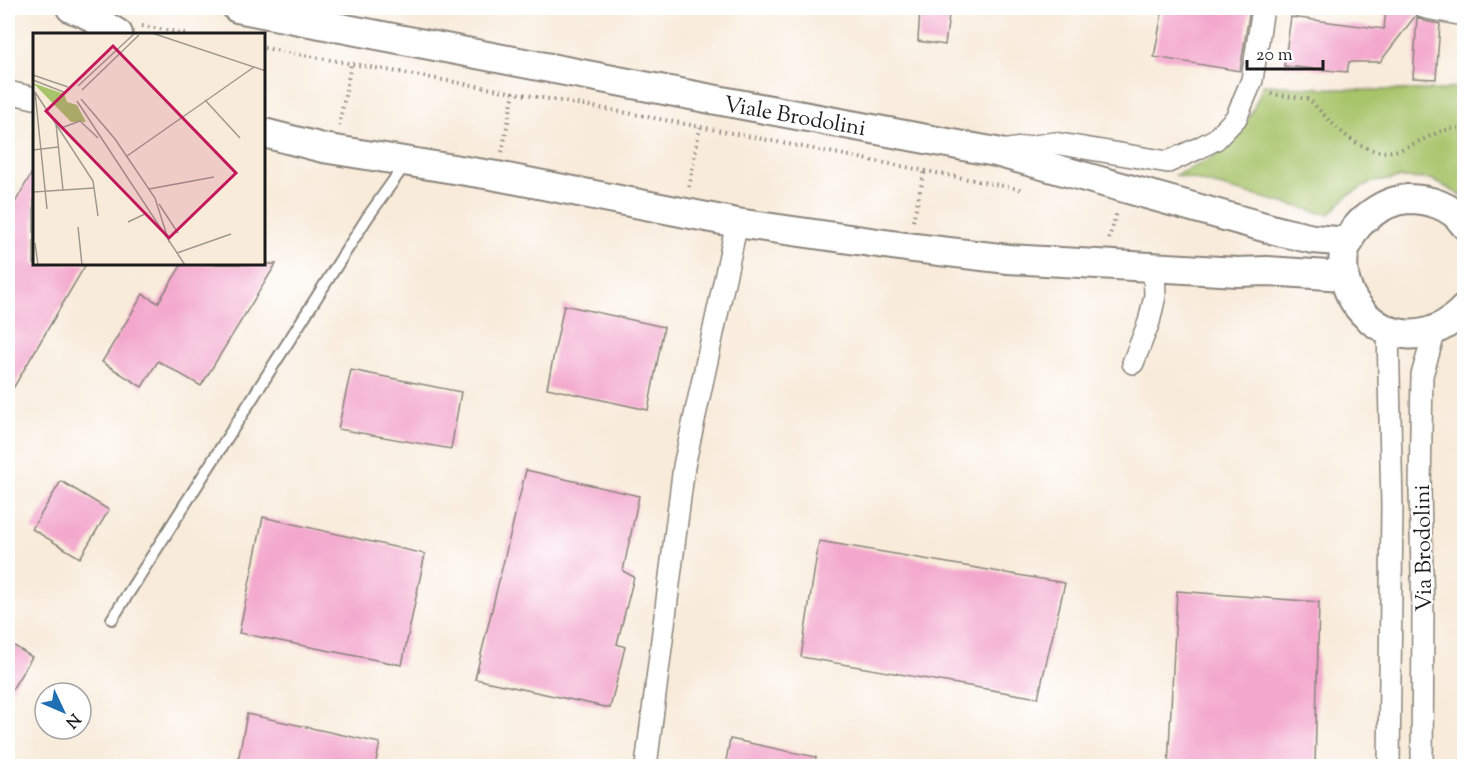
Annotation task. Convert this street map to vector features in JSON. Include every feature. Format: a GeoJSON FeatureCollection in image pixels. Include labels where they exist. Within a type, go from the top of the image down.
{"type":"FeatureCollection","features":[{"type":"Feature","properties":{"kind":"street"},"geometry":{"type":"LineString","coordinates":[[71,8],[86,13],[116,33]]}},
{"type":"Feature","properties":{"kind":"street","name":"Viale Brodolini"},"geometry":{"type":"LineString","coordinates":[[237,8],[281,12],[996,152],[1282,232],[1313,239],[1348,242]]}},
{"type":"Feature","properties":{"kind":"street"},"geometry":{"type":"LineString","coordinates":[[996,152],[1053,143],[1168,162],[1216,139],[1236,118],[1252,80],[1263,8]]}},
{"type":"Feature","properties":{"kind":"street"},"geometry":{"type":"LineString","coordinates":[[1426,8],[1464,15]]}},
{"type":"Feature","properties":{"kind":"street"},"geometry":{"type":"LineString","coordinates":[[8,92],[33,98]]}},
{"type":"Feature","properties":{"kind":"street"},"geometry":{"type":"LineString","coordinates":[[268,136],[334,150],[497,176],[737,223],[906,248],[1008,259],[1344,276]]}},
{"type":"Feature","properties":{"kind":"street"},"geometry":{"type":"LineString","coordinates":[[1463,220],[1443,206],[1421,199],[1399,200],[1377,208],[1360,222],[1348,242],[1344,258],[1344,276],[1349,293],[1358,309],[1372,322],[1388,331],[1403,334],[1435,331],[1453,321],[1464,309]]}},
{"type":"Feature","properties":{"kind":"street"},"geometry":{"type":"LineString","coordinates":[[646,766],[684,466],[737,223]]}},
{"type":"Feature","properties":{"kind":"street"},"geometry":{"type":"LineString","coordinates":[[1133,363],[1149,322],[1155,296],[1154,267]]}},
{"type":"Feature","properties":{"kind":"street","name":"Via Brodolini"},"geometry":{"type":"LineString","coordinates":[[1388,331],[1392,506],[1389,766]]}},
{"type":"Feature","properties":{"kind":"street","name":"Via Brodolini"},"geometry":{"type":"LineString","coordinates":[[1422,766],[1422,375],[1435,331]]}},
{"type":"Feature","properties":{"kind":"lane"},"geometry":{"type":"LineString","coordinates":[[112,619],[367,218],[406,162]]}},
{"type":"Feature","properties":{"kind":"path"},"geometry":{"type":"LineString","coordinates":[[266,48],[700,127],[1025,190]]}},
{"type":"Feature","properties":{"kind":"path"},"geometry":{"type":"LineString","coordinates":[[334,150],[351,64]]}},
{"type":"Feature","properties":{"kind":"path"},"geometry":{"type":"LineString","coordinates":[[1246,95],[1276,94],[1309,99],[1333,124],[1358,144],[1384,152],[1399,150],[1441,131],[1464,129]]}},
{"type":"Feature","properties":{"kind":"path"},"geometry":{"type":"LineString","coordinates":[[497,176],[510,113]]}},
{"type":"Feature","properties":{"kind":"path"},"geometry":{"type":"LineString","coordinates":[[684,212],[700,127]]}},
{"type":"Feature","properties":{"kind":"path"},"geometry":{"type":"LineString","coordinates":[[906,248],[932,140]]}},
{"type":"Feature","properties":{"kind":"path"},"geometry":{"type":"LineString","coordinates":[[1103,264],[1123,188]]}},
{"type":"Feature","properties":{"kind":"path"},"geometry":{"type":"LineString","coordinates":[[1116,215],[1126,218]]}},
{"type":"Feature","properties":{"kind":"green space"},"geometry":{"type":"Polygon","coordinates":[[[1263,85],[1363,90],[1444,90],[1464,85],[1464,197],[1431,179],[1401,178],[1373,182],[1348,195],[1329,215],[1176,175],[1210,159],[1231,142],[1250,115],[1263,85]]]}},
{"type":"Feature","properties":{"kind":"building"},"geometry":{"type":"Polygon","coordinates":[[[920,8],[950,8],[945,45],[918,41],[920,8]]]}},
{"type":"Feature","properties":{"kind":"building"},"geometry":{"type":"Polygon","coordinates":[[[1163,8],[1250,8],[1240,71],[1154,57],[1163,8]]]}},
{"type":"Feature","properties":{"kind":"building"},"geometry":{"type":"Polygon","coordinates":[[[1386,8],[1414,8],[1416,15],[1380,62],[1349,62],[1347,72],[1284,66],[1291,17],[1384,29],[1386,8]]]}},
{"type":"Feature","properties":{"kind":"building"},"geometry":{"type":"Polygon","coordinates":[[[1417,17],[1440,24],[1436,79],[1413,78],[1417,17]]]}},
{"type":"Feature","properties":{"kind":"building"},"geometry":{"type":"Polygon","coordinates":[[[33,171],[33,266],[85,266],[8,397],[8,215],[33,171]]]}},
{"type":"Feature","properties":{"kind":"building"},"geometry":{"type":"Polygon","coordinates":[[[276,264],[201,386],[158,361],[142,387],[102,362],[143,294],[158,303],[181,266],[276,264]]]}},
{"type":"Feature","properties":{"kind":"building"},"geometry":{"type":"Polygon","coordinates":[[[564,305],[664,327],[648,410],[547,388],[564,305]]]}},
{"type":"Feature","properties":{"kind":"building"},"geometry":{"type":"Polygon","coordinates":[[[351,370],[461,392],[451,449],[338,429],[351,370]]]}},
{"type":"Feature","properties":{"kind":"building"},"geometry":{"type":"Polygon","coordinates":[[[526,470],[639,496],[623,571],[634,577],[617,644],[625,647],[610,708],[475,679],[526,470]]]}},
{"type":"Feature","properties":{"kind":"building"},"geometry":{"type":"Polygon","coordinates":[[[61,481],[109,510],[80,558],[32,529],[61,481]]]}},
{"type":"Feature","properties":{"kind":"building"},"geometry":{"type":"Polygon","coordinates":[[[263,517],[425,554],[402,665],[239,633],[263,517]]]}},
{"type":"Feature","properties":{"kind":"building"},"geometry":{"type":"Polygon","coordinates":[[[819,541],[1065,583],[1038,698],[801,657],[819,541]]]}},
{"type":"Feature","properties":{"kind":"building"},"geometry":{"type":"Polygon","coordinates":[[[1177,591],[1319,602],[1315,766],[1168,766],[1177,591]]]}},
{"type":"Feature","properties":{"kind":"building"},"geometry":{"type":"Polygon","coordinates":[[[8,642],[32,657],[8,696],[8,642]]]}},
{"type":"Feature","properties":{"kind":"building"},"geometry":{"type":"Polygon","coordinates":[[[247,714],[380,743],[375,766],[237,766],[247,714]]]}},
{"type":"Feature","properties":{"kind":"building"},"geometry":{"type":"Polygon","coordinates":[[[730,739],[816,757],[815,766],[725,766],[730,739]]]}}]}
